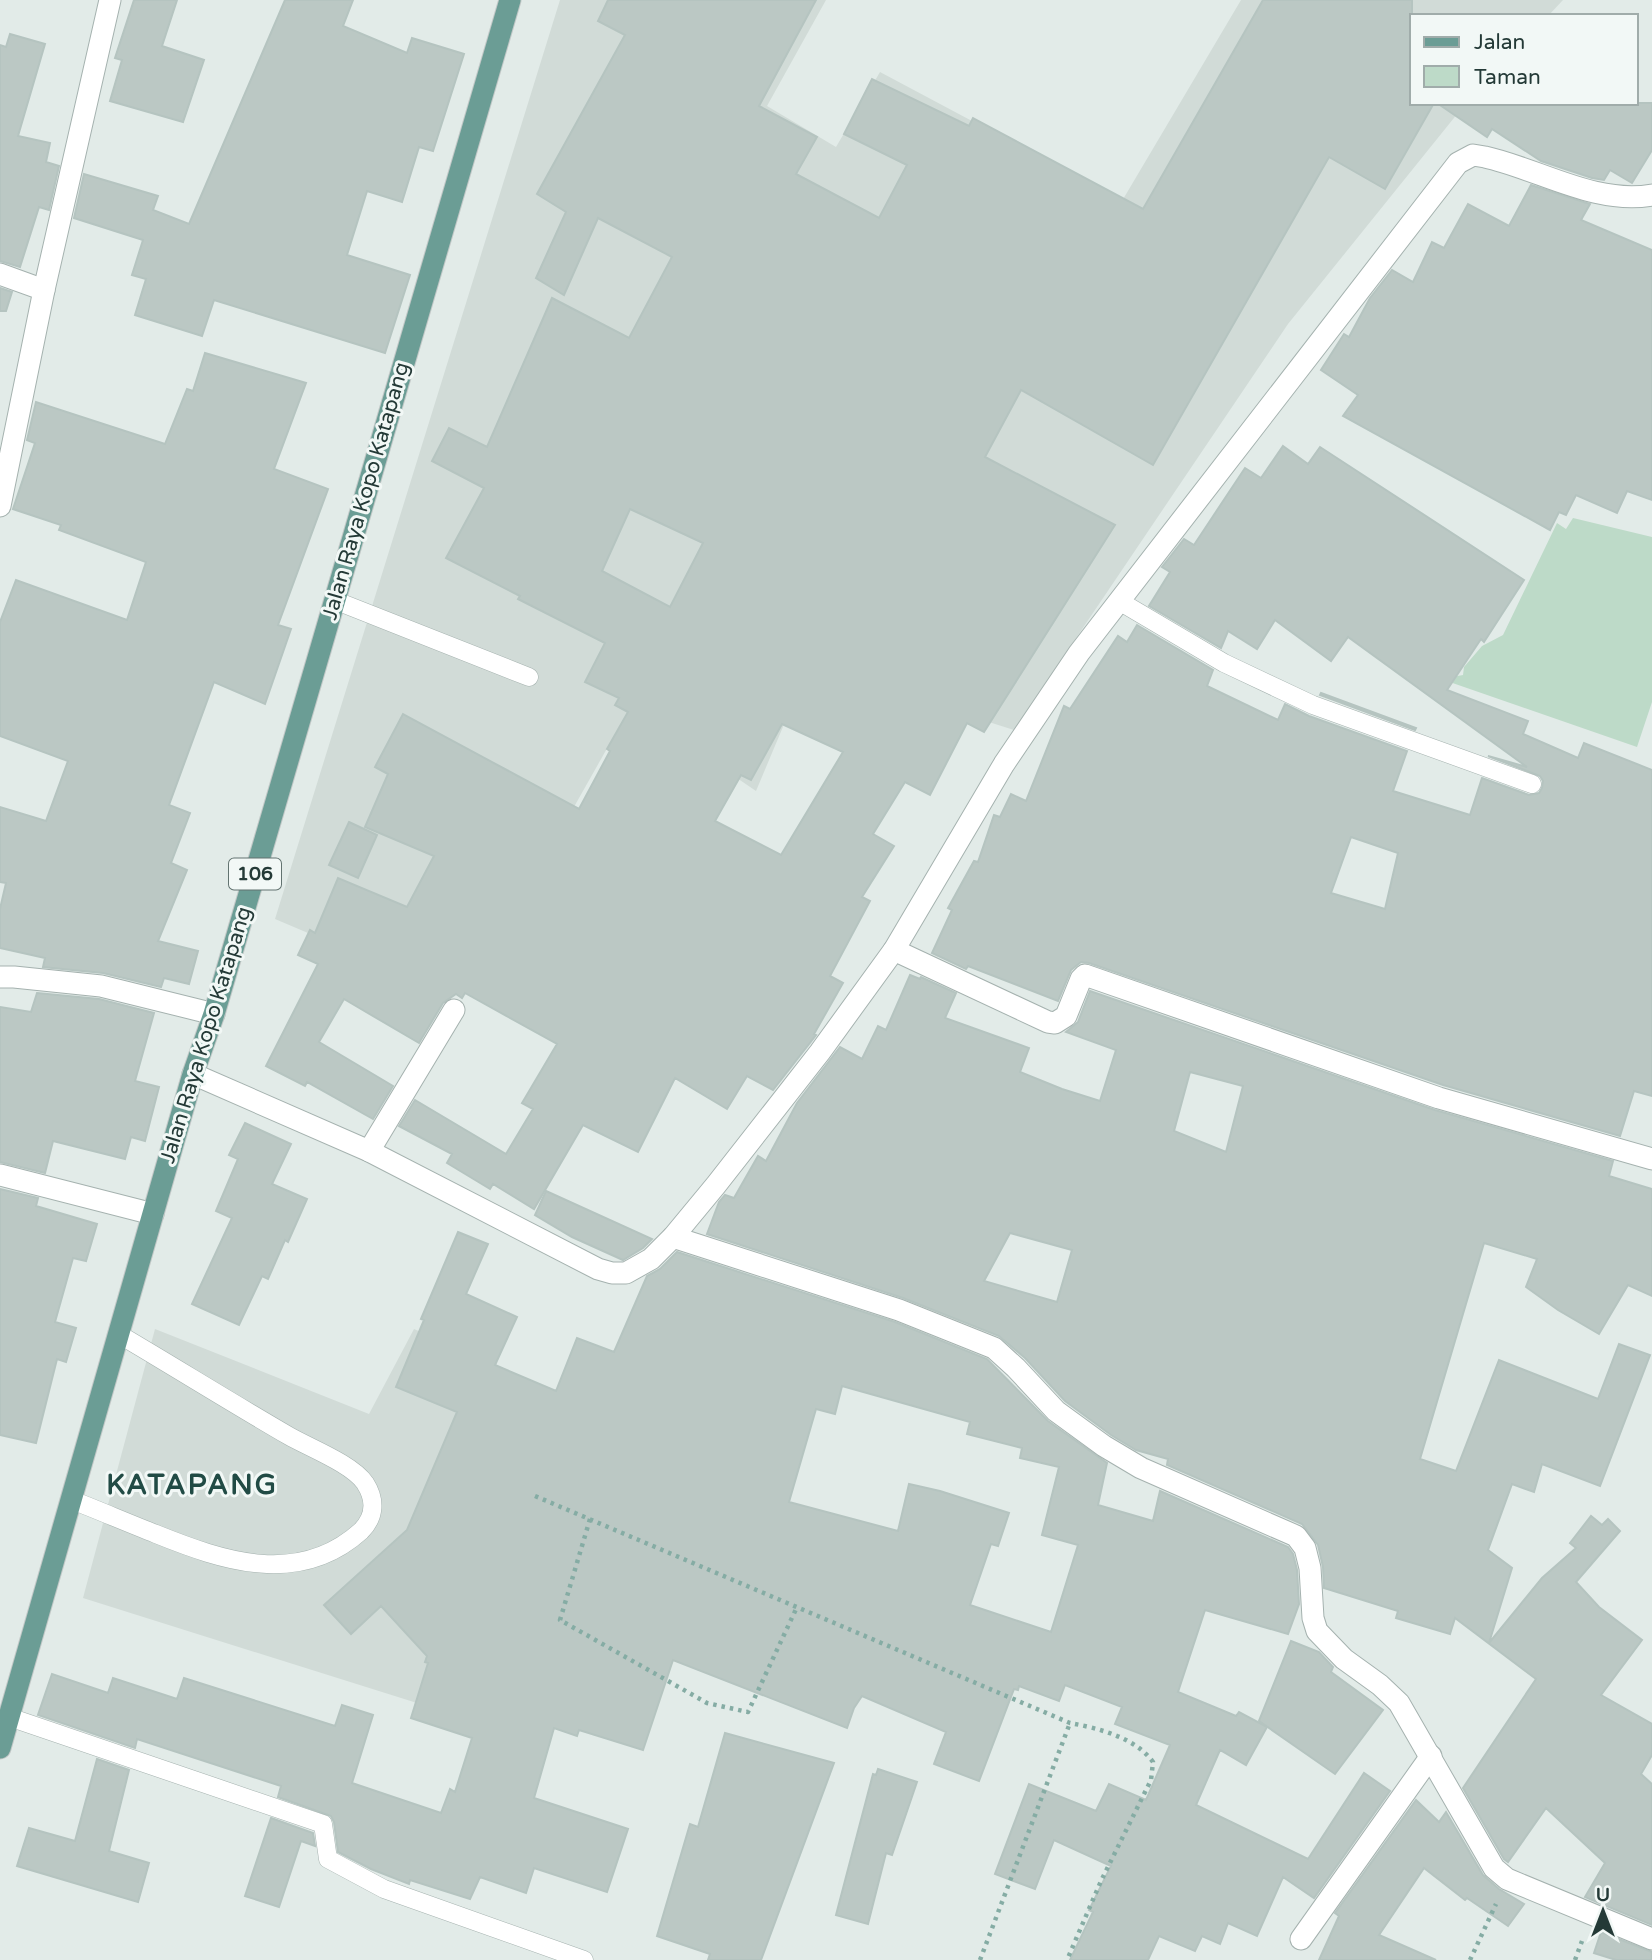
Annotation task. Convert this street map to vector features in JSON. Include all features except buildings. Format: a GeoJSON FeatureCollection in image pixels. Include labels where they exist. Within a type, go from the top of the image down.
{"type":"FeatureCollection","features":[{"type":"Feature","properties":{"kind":"main road","name":"Jalan Raya Kopo Katapang"},"geometry":{"type":"LineString","coordinates":[[0,1748],[193,1074],[214,1014],[510,0]]}},
{"type":"Feature","properties":{"kind":"street"},"geometry":{"type":"LineString","coordinates":[[0,506],[44,290],[110,0]]}},
{"type":"Feature","properties":{"kind":"street"},"geometry":{"type":"LineString","coordinates":[[193,1074],[369,1151],[605,1271],[626,1273],[638,1268],[673,1237],[812,1062],[894,950],[1004,764],[1079,653],[1463,159],[1473,155],[1506,161],[1572,185],[1611,195],[1652,195]]}},
{"type":"Feature","properties":{"kind":"street"},"geometry":{"type":"LineString","coordinates":[[0,274],[44,290]]}},
{"type":"Feature","properties":{"kind":"street"},"geometry":{"type":"LineString","coordinates":[[894,950],[1048,1022],[1055,1023],[1066,1016],[1081,979],[1086,975],[1439,1098],[1652,1159]]}},
{"type":"Feature","properties":{"kind":"street"},"geometry":{"type":"LineString","coordinates":[[0,977],[14,976],[100,986],[214,1014]]}},
{"type":"Feature","properties":{"kind":"street"},"geometry":{"type":"LineString","coordinates":[[369,1151],[454,1010]]}},
{"type":"Feature","properties":{"kind":"street"},"geometry":{"type":"LineString","coordinates":[[0,1175],[153,1214]]}},
{"type":"Feature","properties":{"kind":"street"},"geometry":{"type":"LineString","coordinates":[[673,1237],[899,1310],[994,1348],[1056,1411],[1104,1446],[1162,1478],[1296,1536],[1305,1548],[1310,1568],[1313,1618],[1317,1632],[1344,1659],[1380,1685],[1399,1703],[1494,1868],[1507,1879],[1652,1938]]}},
{"type":"Feature","properties":{"kind":"street"},"geometry":{"type":"LineString","coordinates":[[1300,1939],[1431,1756]]}},
{"type":"Feature","properties":{"kind":"lane"},"geometry":{"type":"LineString","coordinates":[[334,600],[529,677]]}},
{"type":"Feature","properties":{"kind":"lane"},"geometry":{"type":"LineString","coordinates":[[1119,601],[1224,663],[1313,705],[1532,784]]}},
{"type":"Feature","properties":{"kind":"lane"},"geometry":{"type":"LineString","coordinates":[[72,1500],[202,1553],[227,1560],[273,1566],[303,1561],[332,1550],[369,1523],[373,1513],[370,1493],[363,1480],[346,1467],[290,1437],[120,1335]]}},
{"type":"Feature","properties":{"kind":"lane"},"geometry":{"type":"LineString","coordinates":[[9,1717],[323,1824],[328,1859],[384,1889],[584,1960]]}},
{"type":"Feature","properties":{"kind":"path"},"geometry":{"type":"LineString","coordinates":[[535,1496],[1070,1723],[1097,1728],[1146,1751],[1153,1762],[1151,1780],[1101,1881],[1067,1960]]}},
{"type":"Feature","properties":{"kind":"path"},"geometry":{"type":"LineString","coordinates":[[590,1519],[560,1620],[707,1703],[748,1712],[797,1607]]}},
{"type":"Feature","properties":{"kind":"path"},"geometry":{"type":"LineString","coordinates":[[980,1960],[1070,1723]]}},
{"type":"Feature","properties":{"kind":"path"},"geometry":{"type":"LineString","coordinates":[[1470,1960],[1507,1879]]}},
{"type":"Feature","properties":{"kind":"shaded area"},"geometry":{"type":"Polygon","coordinates":[[[560,0],[826,0],[767,106],[836,147],[880,72],[1122,201],[1241,0],[1563,0],[1550,14],[1410,14],[1410,105],[1464,105],[1288,324],[1014,730],[809,665],[756,791],[631,706],[492,952],[400,972],[275,919],[560,0]]]}},
{"type":"Feature","properties":{"kind":"shaded area"},"geometry":{"type":"Polygon","coordinates":[[[155,1329],[369,1414],[414,1329],[560,1393],[417,1703],[83,1598],[155,1329]]]}},
{"type":"Feature","properties":{"kind":"green space"},"geometry":{"type":"Polygon","coordinates":[[[1573,518],[1652,537],[1652,702],[1637,747],[1441,679],[1463,675],[1464,667],[1482,646],[1503,635],[1557,523],[1566,529],[1573,518]]]}},
{"type":"Feature","properties":{"kind":"district","name":"KATAPANG"},"geometry":{"type":"Point","coordinates":[192,1485]}}]}
